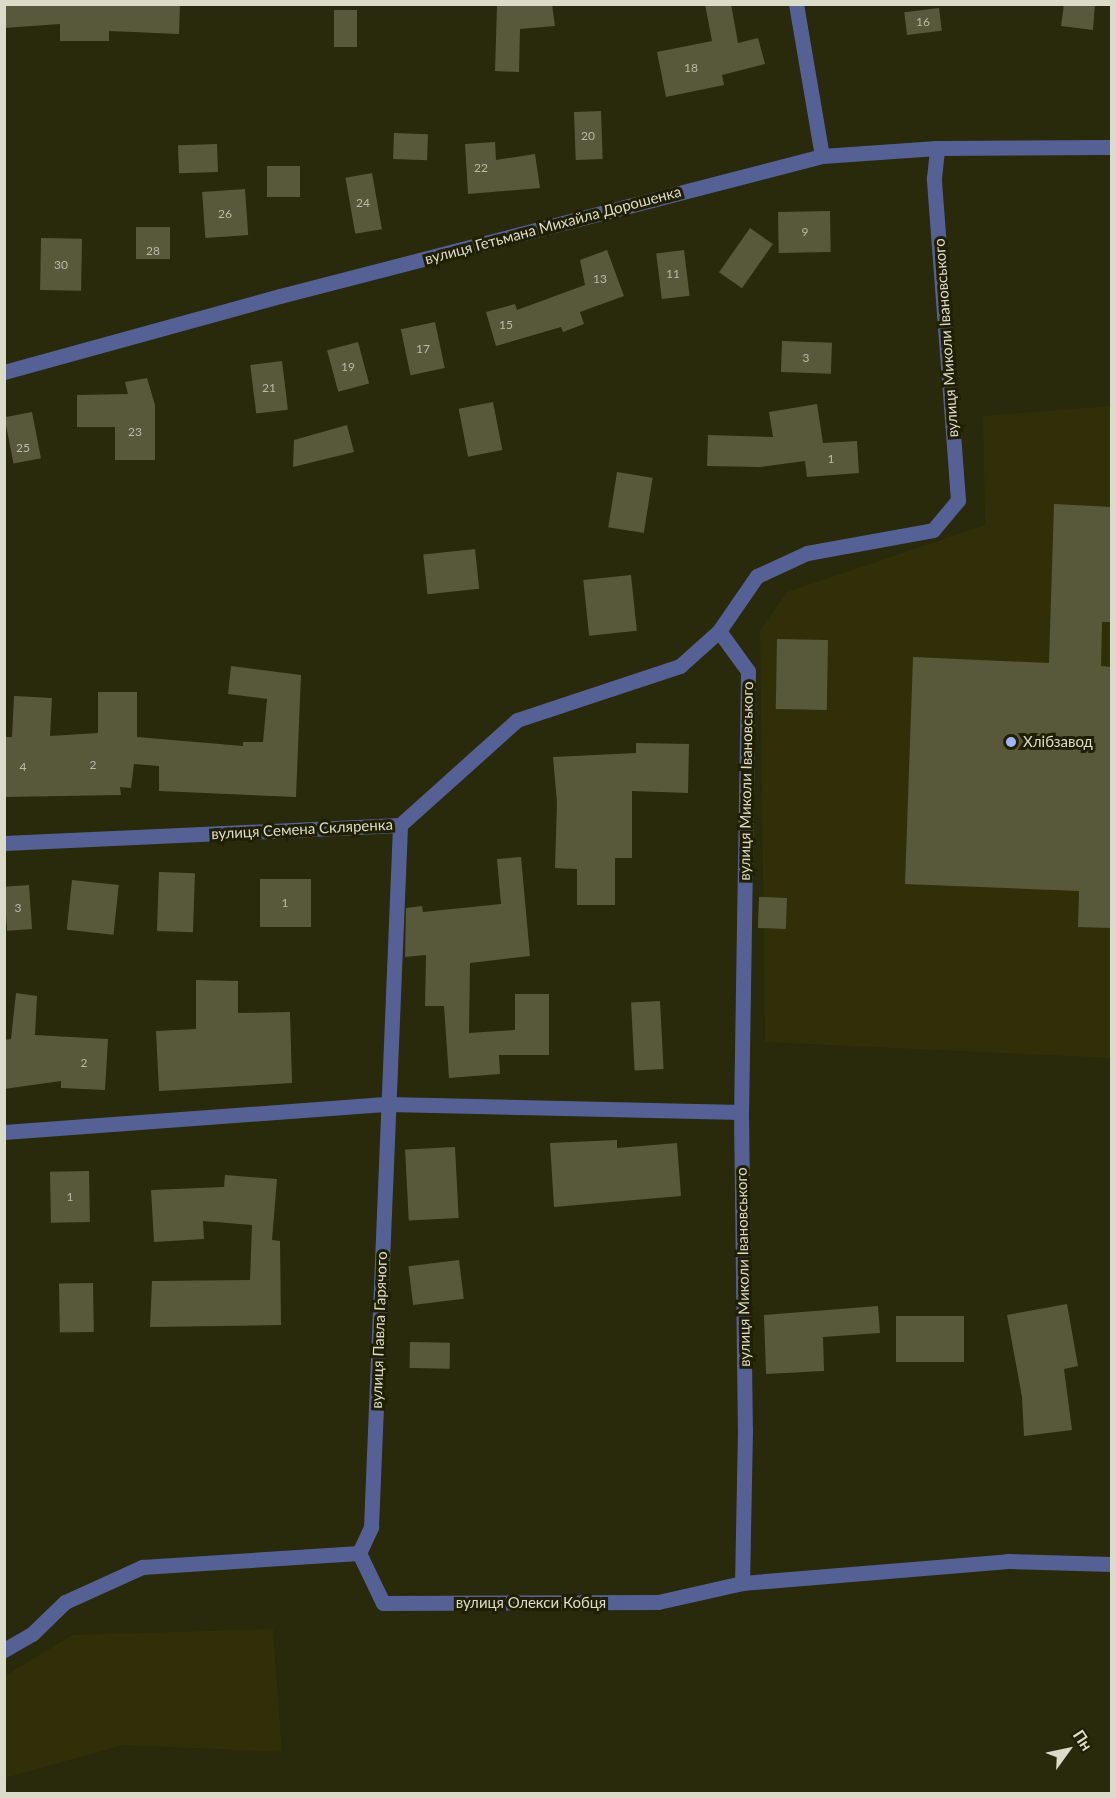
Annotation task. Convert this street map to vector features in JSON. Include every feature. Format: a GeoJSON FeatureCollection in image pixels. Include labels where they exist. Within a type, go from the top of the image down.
{"type":"FeatureCollection","features":[{"type":"Feature","properties":{"kind":"street"},"geometry":{"type":"LineString","coordinates":[[796,4],[822,156]]}},
{"type":"Feature","properties":{"kind":"street","name":"вулиця Гетьмана Михайла Дорошенка"},"geometry":{"type":"LineString","coordinates":[[4,372],[280,296],[822,156],[937,148],[1112,147]]}},
{"type":"Feature","properties":{"kind":"street","name":"вулиця Миколи Івановського"},"geometry":{"type":"LineString","coordinates":[[742,1583],[745,1429],[741,1112],[748,671],[719,631],[757,576],[807,553],[933,530],[958,500],[933,178],[937,148]]}},
{"type":"Feature","properties":{"kind":"street","name":"вулиця Семена Скляренка"},"geometry":{"type":"LineString","coordinates":[[4,843],[400,825],[517,720],[680,666],[719,631]]}},
{"type":"Feature","properties":{"kind":"street","name":"вулиця Павла Гарячого"},"geometry":{"type":"LineString","coordinates":[[359,1553],[370,1527],[400,825]]}},
{"type":"Feature","properties":{"kind":"street"},"geometry":{"type":"LineString","coordinates":[[4,1132],[388,1104],[741,1112]]}},
{"type":"Feature","properties":{"kind":"street"},"geometry":{"type":"LineString","coordinates":[[4,1650],[32,1634],[65,1602],[142,1567],[359,1553]]}},
{"type":"Feature","properties":{"kind":"street","name":"вулиця Олекси Кобця"},"geometry":{"type":"LineString","coordinates":[[359,1553],[383,1603],[658,1602],[742,1583],[1008,1562],[1112,1564]]}},
{"type":"Feature","properties":{"kind":"shaded area"},"geometry":{"type":"Polygon","coordinates":[[[1111,406],[1111,1058],[765,1042],[760,631],[787,592],[985,525],[983,416],[1111,406]]]}},
{"type":"Feature","properties":{"kind":"shaded area"},"geometry":{"type":"Polygon","coordinates":[[[273,1629],[282,1752],[123,1745],[5,1778],[5,1676],[72,1635],[273,1629]]]}},
{"type":"Feature","properties":{"kind":"building"},"geometry":{"type":"Polygon","coordinates":[[[4,4],[180,4],[179,34],[109,31],[109,41],[60,41],[60,24],[4,28],[4,4]]]}},
{"type":"Feature","properties":{"kind":"building"},"geometry":{"type":"Polygon","coordinates":[[[552,4],[555,26],[520,29],[519,72],[495,71],[497,6],[552,4]]]}},
{"type":"Feature","properties":{"kind":"building"},"geometry":{"type":"Polygon","coordinates":[[[705,4],[731,4],[738,43],[758,38],[765,64],[722,75],[724,85],[666,97],[657,52],[712,41],[705,4]]]}},
{"type":"Feature","properties":{"kind":"building"},"geometry":{"type":"Polygon","coordinates":[[[1064,4],[1095,4],[1093,30],[1061,26],[1064,4]]]}},
{"type":"Feature","properties":{"kind":"building"},"geometry":{"type":"Polygon","coordinates":[[[939,8],[942,31],[907,35],[904,12],[939,8]]]}},
{"type":"Feature","properties":{"kind":"building"},"geometry":{"type":"Polygon","coordinates":[[[334,10],[357,10],[357,47],[334,47],[334,10]]]}},
{"type":"Feature","properties":{"kind":"building"},"geometry":{"type":"Polygon","coordinates":[[[601,111],[603,159],[576,160],[574,112],[601,111]]]}},
{"type":"Feature","properties":{"kind":"building"},"geometry":{"type":"Polygon","coordinates":[[[394,133],[428,134],[427,160],[393,159],[394,133]]]}},
{"type":"Feature","properties":{"kind":"building"},"geometry":{"type":"Polygon","coordinates":[[[495,142],[496,160],[535,154],[540,188],[468,194],[465,144],[495,142]]]}},
{"type":"Feature","properties":{"kind":"building"},"geometry":{"type":"Polygon","coordinates":[[[217,144],[218,172],[179,173],[178,145],[217,144]]]}},
{"type":"Feature","properties":{"kind":"building"},"geometry":{"type":"Polygon","coordinates":[[[267,166],[300,166],[300,197],[267,197],[267,166]]]}},
{"type":"Feature","properties":{"kind":"building"},"geometry":{"type":"Polygon","coordinates":[[[372,173],[382,229],[355,234],[345,178],[372,173]]]}},
{"type":"Feature","properties":{"kind":"building"},"geometry":{"type":"Polygon","coordinates":[[[245,189],[248,235],[205,238],[202,192],[245,189]]]}},
{"type":"Feature","properties":{"kind":"building"},"geometry":{"type":"Polygon","coordinates":[[[830,211],[831,252],[779,253],[778,212],[830,211]]]}},
{"type":"Feature","properties":{"kind":"building"},"geometry":{"type":"Polygon","coordinates":[[[136,227],[170,227],[170,259],[136,259],[136,227]]]}},
{"type":"Feature","properties":{"kind":"building"},"geometry":{"type":"Polygon","coordinates":[[[750,228],[773,244],[742,288],[719,272],[750,228]]]}},
{"type":"Feature","properties":{"kind":"building"},"geometry":{"type":"Polygon","coordinates":[[[41,238],[82,239],[81,291],[40,290],[41,238]]]}},
{"type":"Feature","properties":{"kind":"building"},"geometry":{"type":"Polygon","coordinates":[[[607,250],[624,296],[580,312],[584,324],[563,332],[561,327],[496,346],[486,312],[515,304],[517,310],[585,285],[580,260],[607,250]]]}},
{"type":"Feature","properties":{"kind":"building"},"geometry":{"type":"Polygon","coordinates":[[[684,250],[690,296],[662,299],[656,253],[684,250]]]}},
{"type":"Feature","properties":{"kind":"building"},"geometry":{"type":"Polygon","coordinates":[[[435,322],[445,368],[411,375],[401,329],[435,322]]]}},
{"type":"Feature","properties":{"kind":"building"},"geometry":{"type":"Polygon","coordinates":[[[782,341],[832,343],[831,374],[781,372],[782,341]]]}},
{"type":"Feature","properties":{"kind":"building"},"geometry":{"type":"Polygon","coordinates":[[[358,342],[369,384],[338,392],[327,350],[358,342]]]}},
{"type":"Feature","properties":{"kind":"building"},"geometry":{"type":"Polygon","coordinates":[[[282,361],[288,410],[256,414],[250,365],[282,361]]]}},
{"type":"Feature","properties":{"kind":"building"},"geometry":{"type":"Polygon","coordinates":[[[147,378],[155,405],[155,460],[115,460],[115,427],[77,427],[77,395],[128,394],[125,382],[147,378]]]}},
{"type":"Feature","properties":{"kind":"building"},"geometry":{"type":"Polygon","coordinates":[[[493,402],[502,450],[468,457],[459,409],[493,402]]]}},
{"type":"Feature","properties":{"kind":"building"},"geometry":{"type":"Polygon","coordinates":[[[817,404],[823,443],[857,441],[859,473],[807,477],[805,461],[760,467],[707,466],[708,435],[773,437],[769,412],[817,404]]]}},
{"type":"Feature","properties":{"kind":"building"},"geometry":{"type":"Polygon","coordinates":[[[32,412],[41,458],[13,463],[5,417],[32,412]]]}},
{"type":"Feature","properties":{"kind":"building"},"geometry":{"type":"Polygon","coordinates":[[[347,425],[354,452],[293,467],[294,440],[347,425]]]}},
{"type":"Feature","properties":{"kind":"building"},"geometry":{"type":"Polygon","coordinates":[[[617,472],[653,478],[644,533],[608,527],[617,472]]]}},
{"type":"Feature","properties":{"kind":"building","name":"Хлібзавод"},"geometry":{"type":"Polygon","coordinates":[[[1054,504],[1112,507],[1112,622],[1102,622],[1101,666],[1112,667],[1112,928],[1078,927],[1079,891],[905,884],[913,657],[1049,663],[1054,504]]]}},
{"type":"Feature","properties":{"kind":"building"},"geometry":{"type":"Polygon","coordinates":[[[475,549],[479,589],[427,594],[423,554],[475,549]]]}},
{"type":"Feature","properties":{"kind":"building"},"geometry":{"type":"Polygon","coordinates":[[[631,575],[637,631],[589,636],[583,580],[631,575]]]}},
{"type":"Feature","properties":{"kind":"building"},"geometry":{"type":"Polygon","coordinates":[[[777,639],[828,640],[827,710],[776,709],[777,639]]]}},
{"type":"Feature","properties":{"kind":"building"},"geometry":{"type":"Polygon","coordinates":[[[231,666],[301,675],[296,797],[159,791],[159,766],[134,764],[131,788],[120,787],[121,795],[4,797],[4,737],[12,737],[14,696],[52,698],[50,736],[98,733],[98,692],[137,692],[137,737],[243,746],[243,742],[263,742],[267,699],[228,694],[231,666]]]}},
{"type":"Feature","properties":{"kind":"building"},"geometry":{"type":"Polygon","coordinates":[[[636,743],[689,744],[688,793],[632,791],[632,858],[615,858],[615,905],[577,905],[577,869],[555,868],[557,802],[553,757],[636,753],[636,743]]]}},
{"type":"Feature","properties":{"kind":"building"},"geometry":{"type":"Polygon","coordinates":[[[521,857],[530,956],[470,963],[469,1033],[515,1030],[515,994],[549,994],[549,1055],[499,1055],[500,1074],[449,1078],[444,1006],[425,1006],[426,955],[405,957],[406,908],[422,906],[423,912],[501,904],[497,859],[521,857]]]}},
{"type":"Feature","properties":{"kind":"building"},"geometry":{"type":"Polygon","coordinates":[[[159,872],[195,873],[193,932],[157,931],[159,872]]]}},
{"type":"Feature","properties":{"kind":"building"},"geometry":{"type":"Polygon","coordinates":[[[260,879],[311,879],[311,927],[260,927],[260,879]]]}},
{"type":"Feature","properties":{"kind":"building"},"geometry":{"type":"Polygon","coordinates":[[[72,880],[119,885],[114,935],[67,930],[72,880]]]}},
{"type":"Feature","properties":{"kind":"building"},"geometry":{"type":"Polygon","coordinates":[[[29,885],[32,929],[7,931],[4,887],[29,885]]]}},
{"type":"Feature","properties":{"kind":"building"},"geometry":{"type":"Polygon","coordinates":[[[759,897],[787,898],[786,929],[758,928],[759,897]]]}},
{"type":"Feature","properties":{"kind":"building"},"geometry":{"type":"Polygon","coordinates":[[[196,980],[238,981],[238,1013],[290,1012],[292,1083],[159,1091],[156,1031],[196,1029],[196,980]]]}},
{"type":"Feature","properties":{"kind":"building"},"geometry":{"type":"Polygon","coordinates":[[[16,993],[37,996],[35,1035],[108,1039],[105,1090],[61,1088],[61,1081],[4,1089],[4,1040],[11,1039],[16,993]]]}},
{"type":"Feature","properties":{"kind":"building"},"geometry":{"type":"Polygon","coordinates":[[[660,1001],[664,1069],[635,1070],[631,1003],[660,1001]]]}},
{"type":"Feature","properties":{"kind":"building"},"geometry":{"type":"Polygon","coordinates":[[[617,1140],[617,1148],[677,1143],[681,1196],[554,1207],[550,1143],[617,1140]]]}},
{"type":"Feature","properties":{"kind":"building"},"geometry":{"type":"Polygon","coordinates":[[[455,1147],[459,1218],[409,1221],[405,1150],[455,1147]]]}},
{"type":"Feature","properties":{"kind":"building"},"geometry":{"type":"Polygon","coordinates":[[[89,1171],[90,1222],[51,1223],[50,1172],[89,1171]]]}},
{"type":"Feature","properties":{"kind":"building"},"geometry":{"type":"Polygon","coordinates":[[[225,1175],[277,1179],[272,1240],[280,1241],[281,1325],[150,1327],[152,1281],[250,1280],[252,1225],[203,1221],[204,1239],[154,1242],[151,1190],[224,1187],[225,1175]]]}},
{"type":"Feature","properties":{"kind":"building"},"geometry":{"type":"Polygon","coordinates":[[[459,1260],[464,1299],[413,1305],[408,1266],[459,1260]]]}},
{"type":"Feature","properties":{"kind":"building"},"geometry":{"type":"Polygon","coordinates":[[[93,1283],[94,1332],[60,1333],[59,1284],[93,1283]]]}},
{"type":"Feature","properties":{"kind":"building"},"geometry":{"type":"Polygon","coordinates":[[[1067,1304],[1078,1366],[1064,1369],[1072,1430],[1024,1436],[1022,1397],[1007,1315],[1067,1304]]]}},
{"type":"Feature","properties":{"kind":"building"},"geometry":{"type":"Polygon","coordinates":[[[878,1306],[880,1333],[823,1337],[824,1371],[766,1374],[764,1315],[878,1306]]]}},
{"type":"Feature","properties":{"kind":"building"},"geometry":{"type":"Polygon","coordinates":[[[896,1316],[964,1316],[964,1362],[896,1362],[896,1316]]]}},
{"type":"Feature","properties":{"kind":"building"},"geometry":{"type":"Polygon","coordinates":[[[410,1342],[450,1343],[450,1369],[410,1368],[410,1342]]]}},
{"type":"Feature","properties":{"kind":"place","name":"Хлібзавод"},"geometry":{"type":"Point","coordinates":[1011,742]}}]}
